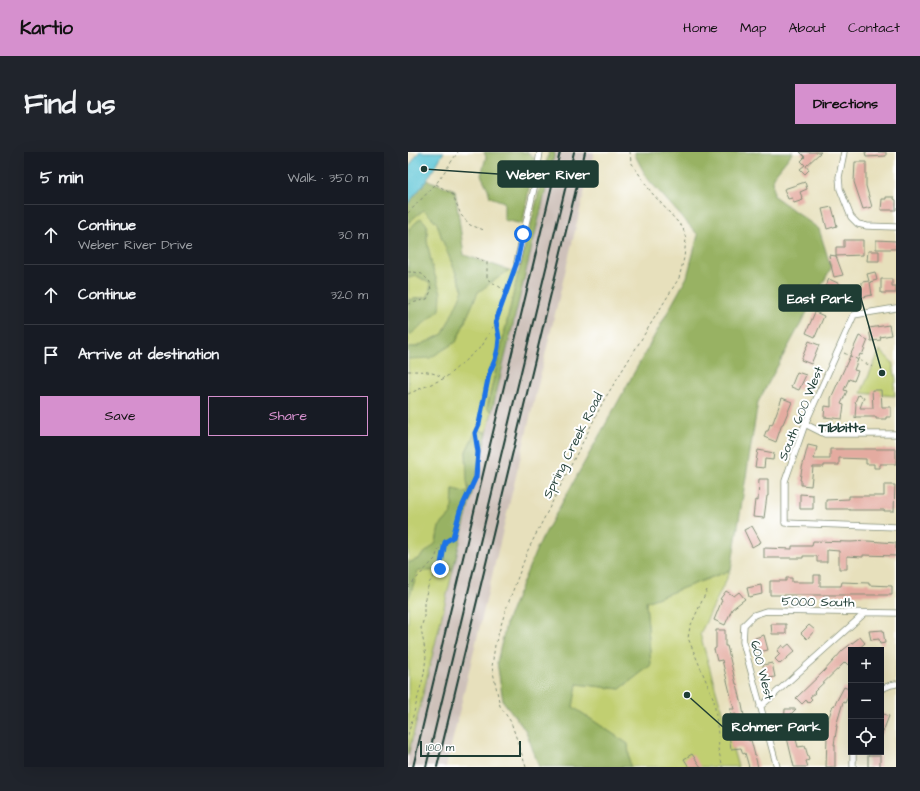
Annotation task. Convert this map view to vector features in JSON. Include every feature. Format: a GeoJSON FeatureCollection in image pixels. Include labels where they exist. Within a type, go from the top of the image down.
{"type":"FeatureCollection","features":[{"type":"Feature","properties":{"kind":"street"},"geometry":{"type":"LineString","coordinates":[[517,262],[535,184],[540,152]]}},
{"type":"Feature","properties":{"kind":"street"},"geometry":{"type":"LineString","coordinates":[[844,152],[839,177],[840,189],[851,217],[858,224],[867,226],[896,227]]}},
{"type":"Feature","properties":{"kind":"street","name":"South 600 West"},"geometry":{"type":"LineString","coordinates":[[896,308],[854,315],[805,424],[785,481],[784,523],[896,527]]}},
{"type":"Feature","properties":{"kind":"street"},"geometry":{"type":"LineString","coordinates":[[805,424],[824,434],[896,434]]}},
{"type":"Feature","properties":{"kind":"street","name":"5000 South"},"geometry":{"type":"LineString","coordinates":[[744,624],[754,615],[766,611],[896,613]]}},
{"type":"Feature","properties":{"kind":"street"},"geometry":{"type":"LineString","coordinates":[[760,707],[865,613]]}},
{"type":"Feature","properties":{"kind":"street","name":"600 West"},"geometry":{"type":"LineString","coordinates":[[744,624],[743,642],[777,767]]}},
{"type":"Feature","properties":{"kind":"street"},"geometry":{"type":"LineString","coordinates":[[884,688],[896,684]]}},
{"type":"Feature","properties":{"kind":"street"},"geometry":{"type":"LineString","coordinates":[[853,755],[853,767]]}},
{"type":"Feature","properties":{"kind":"path"},"geometry":{"type":"LineString","coordinates":[[408,213],[436,184],[458,152]]}},
{"type":"Feature","properties":{"kind":"path","name":"Spring Creek Road"},"geometry":{"type":"LineString","coordinates":[[526,767],[511,722],[500,706],[492,667],[494,645],[502,619],[532,543],[604,400],[679,278],[684,258],[686,239],[683,228],[651,192],[631,162],[630,152]]}},
{"type":"Feature","properties":{"kind":"path"},"geometry":{"type":"LineString","coordinates":[[436,184],[453,195],[461,215],[470,225],[484,230]]}},
{"type":"Feature","properties":{"kind":"path"},"geometry":{"type":"LineString","coordinates":[[476,258],[487,262],[486,279],[506,291]]}},
{"type":"Feature","properties":{"kind":"path"},"geometry":{"type":"LineString","coordinates":[[408,394],[445,378],[482,346],[496,321],[517,262]]}},
{"type":"Feature","properties":{"kind":"path"},"geometry":{"type":"LineString","coordinates":[[408,272],[422,274],[430,282],[431,291],[427,299],[408,305]]}},
{"type":"Feature","properties":{"kind":"path"},"geometry":{"type":"LineString","coordinates":[[408,586],[435,559],[438,550],[445,542],[453,537],[460,511],[476,477],[478,452],[475,433],[479,424],[489,374],[498,348],[499,338],[496,321]]}},
{"type":"Feature","properties":{"kind":"path"},"geometry":{"type":"LineString","coordinates":[[841,352],[873,367]]}},
{"type":"Feature","properties":{"kind":"path"},"geometry":{"type":"LineString","coordinates":[[408,371],[428,372],[445,378]]}},
{"type":"Feature","properties":{"kind":"path"},"geometry":{"type":"LineString","coordinates":[[408,735],[424,674],[426,656],[422,628],[424,618],[424,602],[429,583],[440,569],[445,542]]}},
{"type":"Feature","properties":{"kind":"path"},"geometry":{"type":"LineString","coordinates":[[706,590],[690,627],[688,638],[714,700],[720,742],[718,749],[723,767]]}},
{"type":"Feature","properties":{"kind":"shaded area"},"geometry":{"type":"Polygon","coordinates":[[[549,152],[594,152],[446,767],[408,767],[408,742],[549,152]]]}},
{"type":"Feature","properties":{"kind":"green space"},"geometry":{"type":"Polygon","coordinates":[[[484,152],[527,152],[534,158],[523,224],[504,220],[504,202],[490,197],[481,175],[486,157],[484,152]]]}},
{"type":"Feature","properties":{"kind":"green space"},"geometry":{"type":"Polygon","coordinates":[[[549,152],[555,152],[492,411],[487,408],[518,274],[549,152]]]}},
{"type":"Feature","properties":{"kind":"green space"},"geometry":{"type":"Polygon","coordinates":[[[635,152],[793,152],[773,177],[774,196],[819,229],[831,268],[758,402],[731,570],[646,602],[651,665],[620,689],[577,684],[573,707],[628,744],[630,767],[539,767],[526,731],[503,701],[497,662],[507,620],[537,548],[687,277],[698,235],[647,178],[635,155],[635,152]]]}},
{"type":"Feature","properties":{"kind":"green space"},"geometry":{"type":"Polygon","coordinates":[[[427,180],[455,190],[464,255],[509,270],[478,292],[456,342],[430,358],[408,359],[408,347],[416,347],[443,334],[463,290],[437,223],[424,210],[408,223],[408,204],[427,180]]]}},
{"type":"Feature","properties":{"kind":"green space"},"geometry":{"type":"Polygon","coordinates":[[[424,209],[437,223],[463,291],[443,334],[416,347],[408,347],[408,334],[411,334],[441,293],[432,267],[427,241],[427,225],[421,218],[408,230],[408,223],[424,209]]]}},
{"type":"Feature","properties":{"kind":"green space"},"geometry":{"type":"Polygon","coordinates":[[[421,218],[427,225],[427,241],[432,267],[441,293],[440,310],[411,334],[408,334],[408,300],[428,297],[431,284],[417,276],[408,278],[408,230],[421,218]]]}},
{"type":"Feature","properties":{"kind":"green space"},"geometry":{"type":"Polygon","coordinates":[[[509,270],[518,274],[487,408],[492,411],[487,433],[477,429],[466,451],[469,494],[453,489],[452,513],[439,527],[436,543],[418,559],[408,563],[408,359],[456,342],[478,292],[509,270]]]}},
{"type":"Feature","properties":{"kind":"green space"},"geometry":{"type":"Polygon","coordinates":[[[417,276],[431,284],[428,297],[408,300],[408,278],[417,276]]]}},
{"type":"Feature","properties":{"kind":"green space"},"geometry":{"type":"Polygon","coordinates":[[[880,350],[892,362],[896,379],[896,383],[894,384],[895,396],[861,393],[880,350]]]}},
{"type":"Feature","properties":{"kind":"green space"},"geometry":{"type":"Polygon","coordinates":[[[477,429],[487,433],[453,570],[418,571],[408,600],[408,563],[418,559],[436,543],[439,527],[452,513],[453,489],[469,493],[466,451],[477,429]]]}},
{"type":"Feature","properties":{"kind":"green space"},"geometry":{"type":"Polygon","coordinates":[[[453,570],[408,756],[408,600],[418,571],[453,570]]]}},
{"type":"Feature","properties":{"kind":"green space"},"geometry":{"type":"Polygon","coordinates":[[[731,570],[700,634],[738,767],[630,767],[628,744],[573,707],[577,684],[620,689],[651,665],[646,602],[731,570]]]}},
{"type":"Feature","properties":{"kind":"water"},"geometry":{"type":"Polygon","coordinates":[[[419,152],[444,152],[427,180],[408,204],[408,168],[419,152]]]}},
{"type":"Feature","properties":{"kind":"building"},"geometry":{"type":"Polygon","coordinates":[[[800,152],[821,152],[806,166],[809,170],[805,174],[800,169],[805,165],[801,161],[805,157],[800,152]]]}},
{"type":"Feature","properties":{"kind":"building"},"geometry":{"type":"Polygon","coordinates":[[[865,152],[886,152],[886,156],[866,157],[865,152]]]}},
{"type":"Feature","properties":{"kind":"building"},"geometry":{"type":"Polygon","coordinates":[[[855,162],[866,162],[866,186],[872,207],[863,209],[854,182],[855,162]]]}},
{"type":"Feature","properties":{"kind":"building"},"geometry":{"type":"Polygon","coordinates":[[[805,182],[807,189],[800,192],[803,200],[794,203],[792,198],[788,199],[784,189],[805,182]]]}},
{"type":"Feature","properties":{"kind":"building"},"geometry":{"type":"Polygon","coordinates":[[[886,197],[894,197],[896,200],[896,210],[881,210],[882,199],[886,199],[886,197]]]}},
{"type":"Feature","properties":{"kind":"building"},"geometry":{"type":"Polygon","coordinates":[[[832,207],[837,226],[827,229],[822,209],[832,207]]]}},
{"type":"Feature","properties":{"kind":"building"},"geometry":{"type":"Polygon","coordinates":[[[844,240],[863,240],[863,255],[836,256],[836,247],[844,247],[844,240]]]}},
{"type":"Feature","properties":{"kind":"building"},"geometry":{"type":"Polygon","coordinates":[[[876,240],[896,241],[896,249],[876,249],[876,240]]]}},
{"type":"Feature","properties":{"kind":"building"},"geometry":{"type":"Polygon","coordinates":[[[868,251],[879,251],[879,261],[867,261],[868,251]]]}},
{"type":"Feature","properties":{"kind":"building"},"geometry":{"type":"Polygon","coordinates":[[[829,255],[836,256],[843,275],[834,277],[829,255]]]}},
{"type":"Feature","properties":{"kind":"building"},"geometry":{"type":"Polygon","coordinates":[[[875,272],[877,280],[870,282],[872,295],[859,298],[857,287],[862,286],[862,282],[869,281],[867,274],[875,272]]]}},
{"type":"Feature","properties":{"kind":"building"},"geometry":{"type":"Polygon","coordinates":[[[829,279],[840,284],[832,301],[823,297],[828,288],[825,287],[829,279]]]}},
{"type":"Feature","properties":{"kind":"building"},"geometry":{"type":"Polygon","coordinates":[[[881,279],[892,279],[892,286],[896,286],[896,293],[881,293],[881,279]]]}},
{"type":"Feature","properties":{"kind":"building"},"geometry":{"type":"Polygon","coordinates":[[[815,312],[824,316],[815,337],[806,333],[815,312]]]}},
{"type":"Feature","properties":{"kind":"building"},"geometry":{"type":"Polygon","coordinates":[[[889,325],[891,335],[880,337],[881,340],[871,341],[869,328],[889,325]]]}},
{"type":"Feature","properties":{"kind":"building"},"geometry":{"type":"Polygon","coordinates":[[[859,336],[868,340],[862,355],[860,354],[854,370],[858,371],[854,381],[849,379],[844,390],[847,391],[841,404],[844,405],[842,419],[824,417],[825,406],[831,407],[831,398],[859,336]]]}},
{"type":"Feature","properties":{"kind":"building"},"geometry":{"type":"Polygon","coordinates":[[[809,341],[819,345],[811,364],[801,360],[809,341]]]}},
{"type":"Feature","properties":{"kind":"building"},"geometry":{"type":"Polygon","coordinates":[[[797,372],[806,375],[799,390],[791,387],[797,372]]]}},
{"type":"Feature","properties":{"kind":"building"},"geometry":{"type":"Polygon","coordinates":[[[872,390],[881,390],[882,407],[891,407],[891,417],[886,417],[886,419],[876,419],[876,417],[855,418],[855,402],[858,395],[864,397],[860,408],[873,408],[872,390]]]}},
{"type":"Feature","properties":{"kind":"building"},"geometry":{"type":"Polygon","coordinates":[[[782,398],[792,402],[776,442],[764,437],[770,424],[772,425],[782,398]]]}},
{"type":"Feature","properties":{"kind":"building"},"geometry":{"type":"Polygon","coordinates":[[[808,445],[817,447],[814,459],[830,459],[830,449],[896,449],[896,464],[880,464],[880,468],[874,468],[874,464],[866,464],[866,459],[839,458],[839,465],[813,467],[811,486],[801,485],[800,480],[802,468],[808,445]]]}},
{"type":"Feature","properties":{"kind":"building"},"geometry":{"type":"Polygon","coordinates":[[[758,450],[774,453],[773,460],[765,459],[764,468],[755,467],[758,450]]]}},
{"type":"Feature","properties":{"kind":"building"},"geometry":{"type":"Polygon","coordinates":[[[759,479],[768,479],[768,496],[764,518],[753,517],[755,500],[758,501],[759,479]]]}},
{"type":"Feature","properties":{"kind":"building"},"geometry":{"type":"Polygon","coordinates":[[[884,485],[895,485],[894,511],[826,509],[826,500],[849,499],[849,496],[884,496],[884,485]]]}},
{"type":"Feature","properties":{"kind":"building"},"geometry":{"type":"Polygon","coordinates":[[[800,494],[813,495],[813,509],[800,509],[800,494]]]}},
{"type":"Feature","properties":{"kind":"building"},"geometry":{"type":"Polygon","coordinates":[[[752,526],[761,542],[752,547],[744,530],[752,526]]]}},
{"type":"Feature","properties":{"kind":"building"},"geometry":{"type":"Polygon","coordinates":[[[813,541],[868,541],[896,543],[896,556],[847,556],[847,569],[839,569],[839,551],[827,550],[827,562],[817,562],[817,556],[803,556],[803,558],[764,558],[764,548],[792,549],[792,546],[812,546],[813,541]]]}},
{"type":"Feature","properties":{"kind":"building"},"geometry":{"type":"Polygon","coordinates":[[[814,575],[820,575],[820,586],[841,586],[842,582],[869,583],[869,585],[892,586],[892,595],[770,595],[770,581],[786,581],[786,578],[792,578],[792,582],[814,582],[814,575]]]}},
{"type":"Feature","properties":{"kind":"building"},"geometry":{"type":"Polygon","coordinates":[[[761,585],[762,594],[749,597],[747,588],[761,585]]]}},
{"type":"Feature","properties":{"kind":"building"},"geometry":{"type":"Polygon","coordinates":[[[726,591],[734,596],[739,592],[745,599],[732,609],[725,625],[714,620],[722,600],[720,599],[726,591]]]}},
{"type":"Feature","properties":{"kind":"building"},"geometry":{"type":"Polygon","coordinates":[[[771,624],[786,624],[786,634],[772,634],[771,624]]]}},
{"type":"Feature","properties":{"kind":"building"},"geometry":{"type":"Polygon","coordinates":[[[809,625],[815,630],[807,639],[801,633],[809,625]]]}},
{"type":"Feature","properties":{"kind":"building"},"geometry":{"type":"Polygon","coordinates":[[[716,630],[725,630],[725,646],[727,646],[746,721],[749,741],[751,740],[758,767],[749,767],[745,753],[743,754],[741,748],[731,749],[729,735],[737,734],[736,727],[738,727],[736,714],[731,715],[730,709],[734,709],[722,660],[717,661],[714,649],[716,648],[716,630]]]}},
{"type":"Feature","properties":{"kind":"building"},"geometry":{"type":"Polygon","coordinates":[[[883,630],[885,643],[880,644],[879,639],[871,640],[869,631],[883,630]]]}},
{"type":"Feature","properties":{"kind":"building"},"geometry":{"type":"Polygon","coordinates":[[[764,635],[768,650],[759,652],[755,638],[764,635]]]}},
{"type":"Feature","properties":{"kind":"building"},"geometry":{"type":"Polygon","coordinates":[[[860,637],[865,643],[860,647],[848,647],[848,665],[845,662],[814,692],[815,693],[810,697],[812,699],[808,703],[806,700],[802,704],[796,698],[843,650],[860,637]]]}},
{"type":"Feature","properties":{"kind":"building"},"geometry":{"type":"Polygon","coordinates":[[[789,644],[795,651],[780,664],[775,659],[780,654],[777,651],[782,645],[784,648],[789,644]]]}},
{"type":"Feature","properties":{"kind":"building"},"geometry":{"type":"Polygon","coordinates":[[[772,663],[775,677],[765,679],[763,665],[772,663]]]}},
{"type":"Feature","properties":{"kind":"building"},"geometry":{"type":"Polygon","coordinates":[[[844,687],[848,689],[848,697],[845,703],[843,702],[836,726],[834,745],[835,767],[826,767],[829,717],[833,705],[834,706],[844,687]]]}},
{"type":"Feature","properties":{"kind":"building"},"geometry":{"type":"Polygon","coordinates":[[[785,709],[796,709],[789,716],[796,716],[796,721],[807,722],[807,729],[793,728],[798,747],[805,746],[809,760],[806,761],[808,767],[794,767],[784,725],[785,709]]]}},
{"type":"Feature","properties":{"kind":"building"},"geometry":{"type":"Polygon","coordinates":[[[884,714],[889,716],[884,729],[884,714]]]}},
{"type":"Feature","properties":{"kind":"building"},"geometry":{"type":"Polygon","coordinates":[[[692,754],[701,767],[689,767],[684,759],[692,754]]]}},
{"type":"Feature","properties":{"kind":"building"},"geometry":{"type":"Polygon","coordinates":[[[868,755],[880,755],[880,767],[868,767],[868,755]]]}},
{"type":"Feature","properties":{"kind":"railway"},"geometry":{"type":"LineString","coordinates":[[413,767],[560,152]]}},
{"type":"Feature","properties":{"kind":"railway"},"geometry":{"type":"LineString","coordinates":[[426,767],[574,152]]}},
{"type":"Feature","properties":{"kind":"railway"},"geometry":{"type":"LineString","coordinates":[[437,767],[585,152]]}},
{"type":"Feature","properties":{"kind":"place","name":"Weber River"},"geometry":{"type":"Point","coordinates":[424,169]}},
{"type":"Feature","properties":{"kind":"place","name":"East Park"},"geometry":{"type":"Point","coordinates":[882,373]}},
{"type":"Feature","properties":{"kind":"place","name":"Rohmer Park"},"geometry":{"type":"Point","coordinates":[687,695]}},
{"type":"Feature","properties":{"kind":"district","name":"Tibbitts"},"geometry":{"type":"Point","coordinates":[842,427]}},
{"type":"Feature","properties":{"kind":"route"},"geometry":{"type":"LineString","coordinates":[[440,569],[445,542],[453,537],[460,511],[476,477],[478,452],[475,433],[479,424],[489,374],[498,348],[499,338],[496,321],[517,262],[523,234]]}}]}
